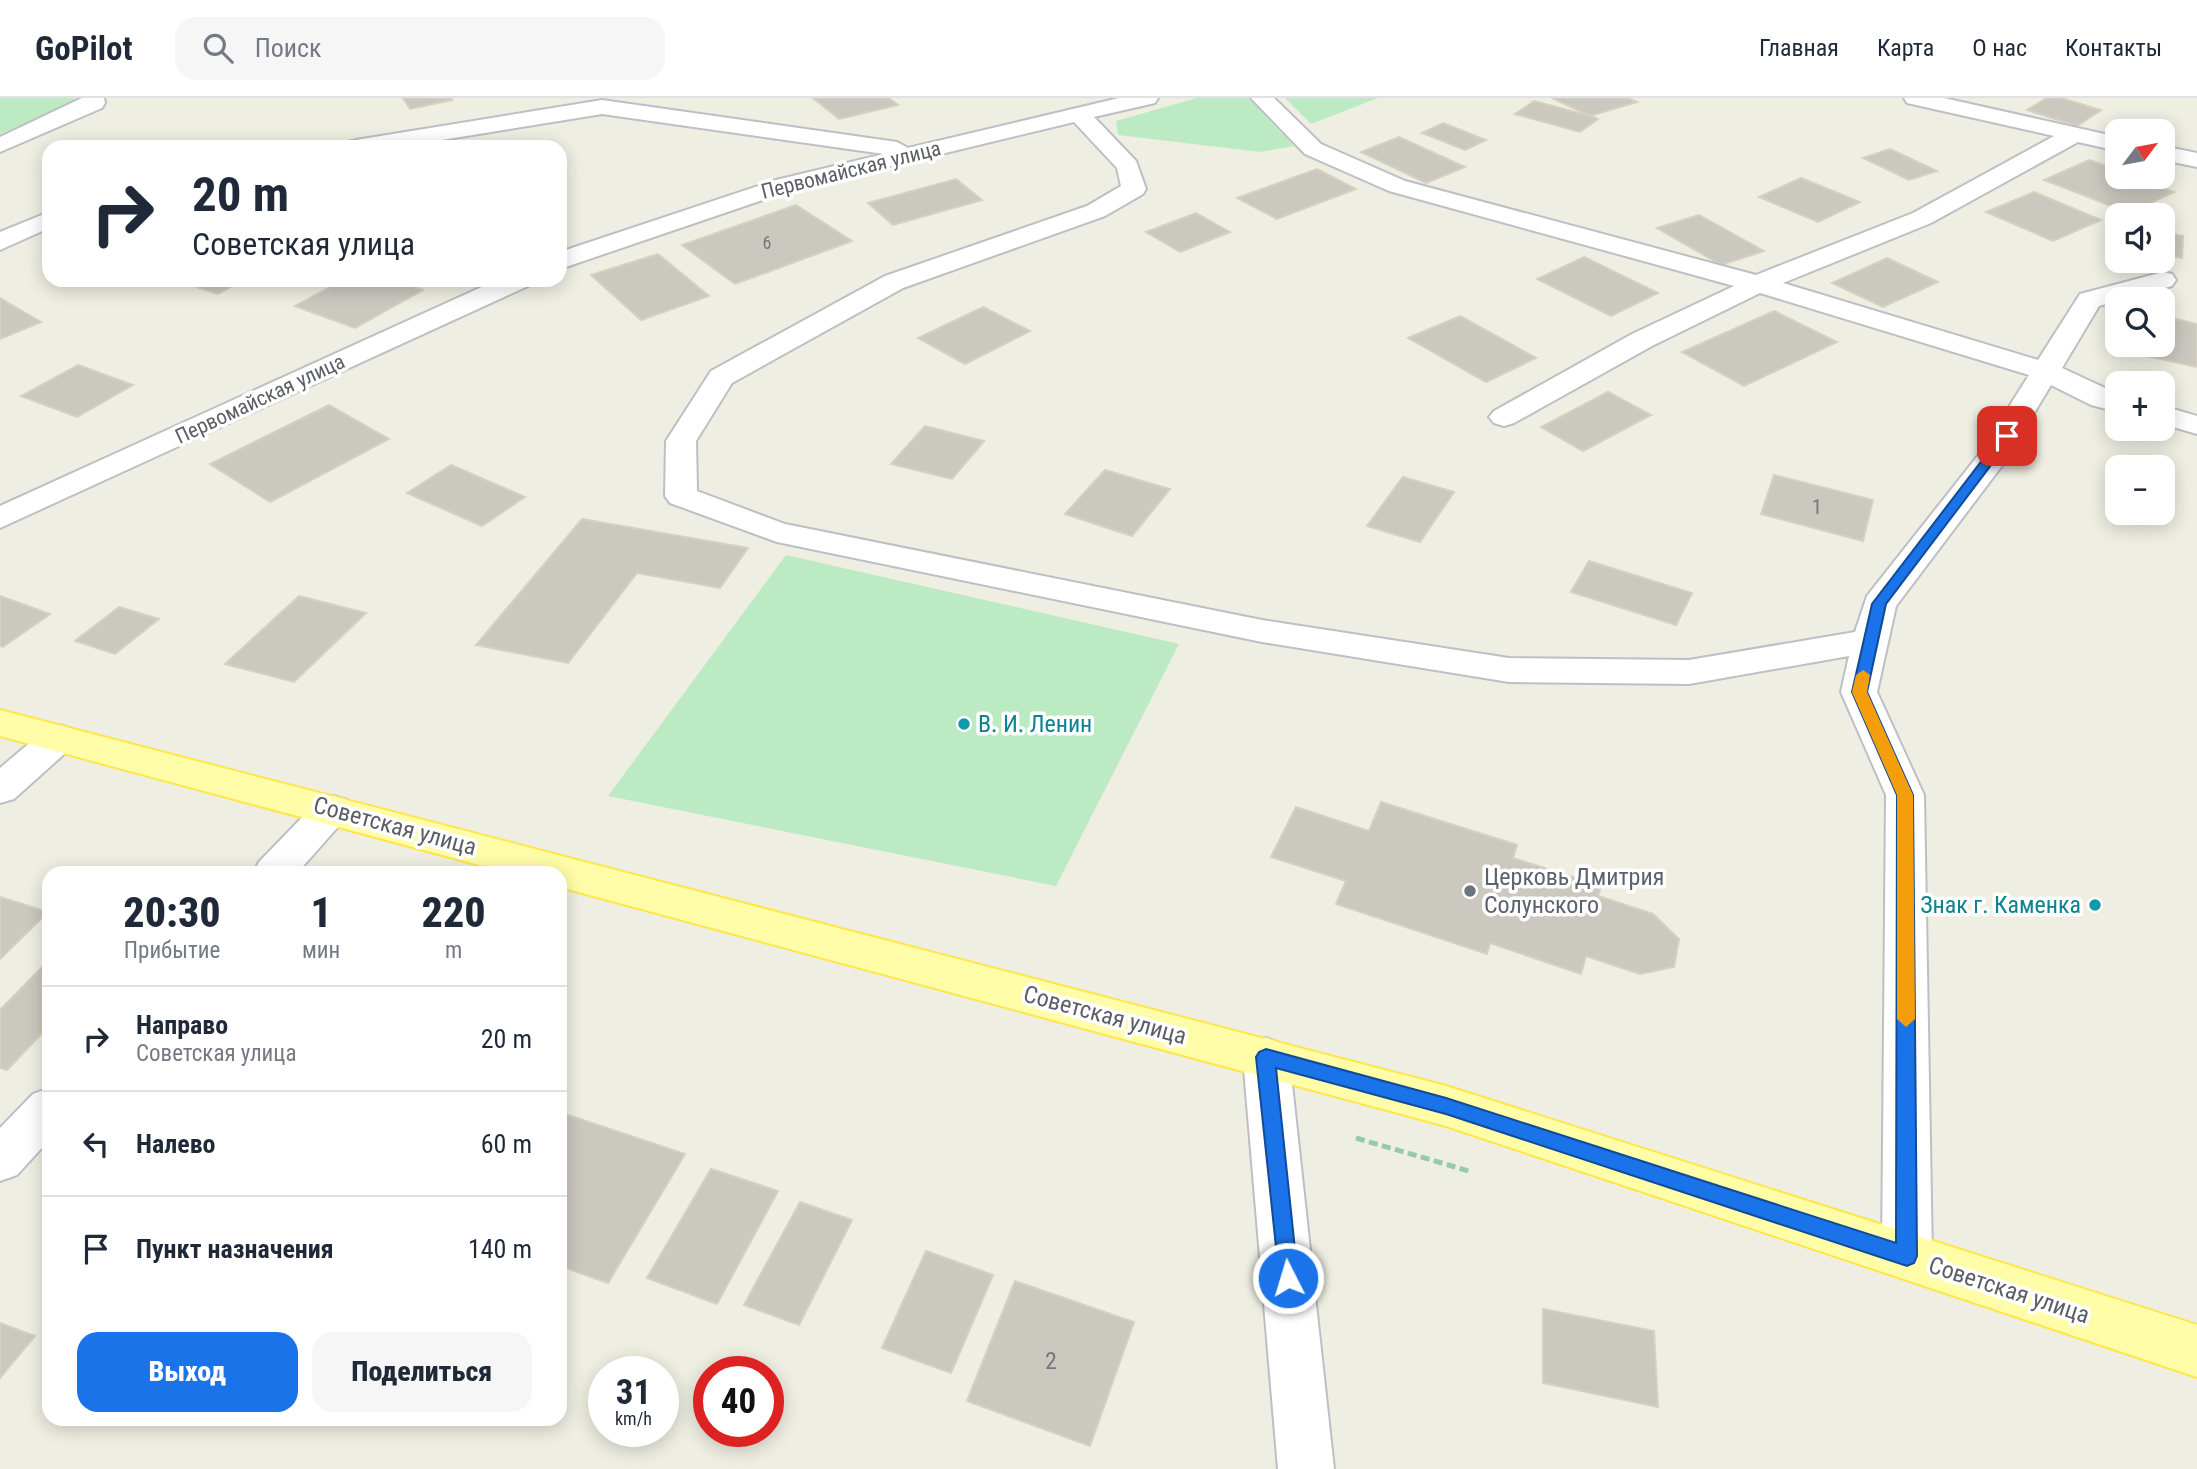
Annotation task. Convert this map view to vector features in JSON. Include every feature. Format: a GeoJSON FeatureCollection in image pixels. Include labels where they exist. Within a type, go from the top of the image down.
{"type":"FeatureCollection","features":[{"type":"Feature","properties":{"kind":"main road","name":"Советская улица"},"geometry":{"type":"LineString","coordinates":[[0,723],[545,866]]}},
{"type":"Feature","properties":{"kind":"main road","name":"Советская улица"},"geometry":{"type":"LineString","coordinates":[[567,872],[1446,1106],[2197,1351]]}},
{"type":"Feature","properties":{"kind":"street"},"geometry":{"type":"LineString","coordinates":[[0,145],[94,103],[93,98]]}},
{"type":"Feature","properties":{"kind":"street"},"geometry":{"type":"LineString","coordinates":[[602,107],[633,98]]}},
{"type":"Feature","properties":{"kind":"street"},"geometry":{"type":"LineString","coordinates":[[399,140],[602,107],[676,98]]}},
{"type":"Feature","properties":{"kind":"street","name":"Первомайская улица"},"geometry":{"type":"LineString","coordinates":[[567,259],[785,185],[1147,98]]}},
{"type":"Feature","properties":{"kind":"street"},"geometry":{"type":"LineString","coordinates":[[1262,98],[1313,149],[1397,186],[1759,284],[2048,372],[2105,399]]}},
{"type":"Feature","properties":{"kind":"street"},"geometry":{"type":"LineString","coordinates":[[1915,98],[2105,142]]}},
{"type":"Feature","properties":{"kind":"street"},"geometry":{"type":"LineString","coordinates":[[602,107],[919,153]]}},
{"type":"Feature","properties":{"kind":"street"},"geometry":{"type":"LineString","coordinates":[[1079,114],[1128,166],[1134,189],[1096,211],[894,282],[721,377],[681,441],[681,496],[777,532],[1262,631],[1509,670],[1689,672],[1871,641]]}},
{"type":"Feature","properties":{"kind":"street"},"geometry":{"type":"LineString","coordinates":[[1504,417],[1642,340],[1759,284],[1922,218],[2072,136]]}},
{"type":"Feature","properties":{"kind":"street"},"geometry":{"type":"LineString","coordinates":[[2175,155],[2197,160]]}},
{"type":"Feature","properties":{"kind":"street"},"geometry":{"type":"LineString","coordinates":[[0,212],[8,239],[42,222]]}},
{"type":"Feature","properties":{"kind":"street"},"geometry":{"type":"LineString","coordinates":[[1907,1256],[1905,795],[1859,692],[1879,604],[1993,457],[2048,372],[2089,299],[2163,280]]}},
{"type":"Feature","properties":{"kind":"street","name":"Первомайская улица"},"geometry":{"type":"LineString","coordinates":[[0,518],[504,287]]}},
{"type":"Feature","properties":{"kind":"street"},"geometry":{"type":"LineString","coordinates":[[2175,419],[2197,425]]}},
{"type":"Feature","properties":{"kind":"street"},"geometry":{"type":"LineString","coordinates":[[0,789],[59,738]]}},
{"type":"Feature","properties":{"kind":"street"},"geometry":{"type":"LineString","coordinates":[[279,866],[333,810]]}},
{"type":"Feature","properties":{"kind":"street"},"geometry":{"type":"LineString","coordinates":[[1266,1057],[1306,1469]]}},
{"type":"Feature","properties":{"kind":"street"},"geometry":{"type":"LineString","coordinates":[[0,1160],[42,1115]]}},
{"type":"Feature","properties":{"kind":"path"},"geometry":{"type":"LineString","coordinates":[[1353,1138],[1474,1172]]}},
{"type":"Feature","properties":{"kind":"green space"},"geometry":{"type":"Polygon","coordinates":[[[0,98],[74,98],[75,102],[0,134],[0,98]]]}},
{"type":"Feature","properties":{"kind":"green space"},"geometry":{"type":"Polygon","coordinates":[[[1197,98],[1248,98],[1294,146],[1260,152],[1118,135],[1116,121],[1197,98]]]}},
{"type":"Feature","properties":{"kind":"green space"},"geometry":{"type":"Polygon","coordinates":[[[1285,98],[1378,98],[1311,124],[1285,98]]]}},
{"type":"Feature","properties":{"kind":"green space"},"geometry":{"type":"Polygon","coordinates":[[[786,555],[1179,644],[1056,886],[608,796],[786,555]]]}},
{"type":"Feature","properties":{"kind":"building"},"geometry":{"type":"Polygon","coordinates":[[[403,98],[451,98],[452,100],[410,109],[403,98]]]}},
{"type":"Feature","properties":{"kind":"building"},"geometry":{"type":"Polygon","coordinates":[[[813,98],[889,98],[898,105],[839,119],[813,98]]]}},
{"type":"Feature","properties":{"kind":"building"},"geometry":{"type":"Polygon","coordinates":[[[1552,98],[1628,98],[1637,102],[1590,116],[1552,98]]]}},
{"type":"Feature","properties":{"kind":"building"},"geometry":{"type":"Polygon","coordinates":[[[2047,98],[2061,98],[2101,110],[2077,126],[2027,110],[2047,98]]]}},
{"type":"Feature","properties":{"kind":"building"},"geometry":{"type":"Polygon","coordinates":[[[1534,101],[1598,119],[1580,132],[1515,114],[1534,101]]]}},
{"type":"Feature","properties":{"kind":"building"},"geometry":{"type":"Polygon","coordinates":[[[1443,123],[1486,140],[1465,150],[1422,133],[1443,123]]]}},
{"type":"Feature","properties":{"kind":"building"},"geometry":{"type":"Polygon","coordinates":[[[1399,137],[1465,167],[1426,183],[1361,152],[1399,137]]]}},
{"type":"Feature","properties":{"kind":"building"},"geometry":{"type":"Polygon","coordinates":[[[1890,149],[1937,171],[1909,180],[1863,158],[1890,149]]]}},
{"type":"Feature","properties":{"kind":"building"},"geometry":{"type":"Polygon","coordinates":[[[2089,160],[2105,166],[2105,189],[2166,189],[2174,192],[2150,203],[2105,204],[2044,180],[2089,160]]]}},
{"type":"Feature","properties":{"kind":"building"},"geometry":{"type":"Polygon","coordinates":[[[1317,169],[1356,189],[1277,219],[1237,198],[1317,169]]]}},
{"type":"Feature","properties":{"kind":"building"},"geometry":{"type":"Polygon","coordinates":[[[1801,178],[1860,202],[1818,222],[1759,197],[1801,178]]]}},
{"type":"Feature","properties":{"kind":"building"},"geometry":{"type":"Polygon","coordinates":[[[956,179],[982,200],[893,225],[868,203],[956,179]]]}},
{"type":"Feature","properties":{"kind":"building"},"geometry":{"type":"Polygon","coordinates":[[[2034,192],[2101,220],[2053,241],[1986,212],[2034,192]]]}},
{"type":"Feature","properties":{"kind":"building"},"geometry":{"type":"Polygon","coordinates":[[[796,205],[852,241],[735,284],[682,245],[796,205]]]}},
{"type":"Feature","properties":{"kind":"building"},"geometry":{"type":"Polygon","coordinates":[[[1196,213],[1230,232],[1180,252],[1146,232],[1196,213]]]}},
{"type":"Feature","properties":{"kind":"building"},"geometry":{"type":"Polygon","coordinates":[[[1699,215],[1764,251],[1721,265],[1657,228],[1699,215]]]}},
{"type":"Feature","properties":{"kind":"building"},"geometry":{"type":"Polygon","coordinates":[[[2175,234],[2183,236],[2182,258],[2175,257],[2175,234]]]}},
{"type":"Feature","properties":{"kind":"building"},"geometry":{"type":"Polygon","coordinates":[[[658,254],[709,296],[641,320],[591,275],[658,254]]]}},
{"type":"Feature","properties":{"kind":"building"},"geometry":{"type":"Polygon","coordinates":[[[1584,257],[1658,293],[1611,316],[1537,279],[1584,257]]]}},
{"type":"Feature","properties":{"kind":"building"},"geometry":{"type":"Polygon","coordinates":[[[1887,258],[1938,282],[1883,307],[1832,283],[1887,258]]]}},
{"type":"Feature","properties":{"kind":"building"},"geometry":{"type":"Polygon","coordinates":[[[196,287],[230,287],[218,294],[196,287]]]}},
{"type":"Feature","properties":{"kind":"building"},"geometry":{"type":"Polygon","coordinates":[[[330,287],[414,287],[423,290],[355,328],[295,306],[330,287]]]}},
{"type":"Feature","properties":{"kind":"building"},"geometry":{"type":"Polygon","coordinates":[[[0,298],[41,322],[0,339],[0,298]]]}},
{"type":"Feature","properties":{"kind":"building"},"geometry":{"type":"Polygon","coordinates":[[[983,307],[1030,331],[965,364],[918,338],[983,307]]]}},
{"type":"Feature","properties":{"kind":"building"},"geometry":{"type":"Polygon","coordinates":[[[1774,311],[1837,342],[1744,386],[1682,352],[1774,311]]]}},
{"type":"Feature","properties":{"kind":"building"},"geometry":{"type":"Polygon","coordinates":[[[1460,316],[1536,358],[1486,382],[1408,338],[1460,316]]]}},
{"type":"Feature","properties":{"kind":"building"},"geometry":{"type":"Polygon","coordinates":[[[2175,319],[2197,324],[2197,367],[2151,357],[2175,357],[2175,319]]]}},
{"type":"Feature","properties":{"kind":"building"},"geometry":{"type":"Polygon","coordinates":[[[78,365],[133,385],[77,417],[21,396],[78,365]]]}},
{"type":"Feature","properties":{"kind":"building"},"geometry":{"type":"Polygon","coordinates":[[[1608,392],[1651,415],[1583,451],[1541,427],[1608,392]]]}},
{"type":"Feature","properties":{"kind":"building"},"geometry":{"type":"Polygon","coordinates":[[[329,405],[389,439],[270,502],[210,464],[329,405]]]}},
{"type":"Feature","properties":{"kind":"building"},"geometry":{"type":"Polygon","coordinates":[[[925,426],[984,441],[952,479],[891,464],[925,426]]]}},
{"type":"Feature","properties":{"kind":"building"},"geometry":{"type":"Polygon","coordinates":[[[451,465],[525,497],[482,526],[407,493],[451,465]]]}},
{"type":"Feature","properties":{"kind":"building"},"geometry":{"type":"Polygon","coordinates":[[[1105,470],[1170,489],[1132,536],[1065,514],[1105,470]]]}},
{"type":"Feature","properties":{"kind":"building"},"geometry":{"type":"Polygon","coordinates":[[[1774,475],[1873,500],[1863,541],[1761,514],[1774,475]]]}},
{"type":"Feature","properties":{"kind":"building"},"geometry":{"type":"Polygon","coordinates":[[[1403,477],[1454,492],[1420,542],[1367,526],[1403,477]]]}},
{"type":"Feature","properties":{"kind":"building"},"geometry":{"type":"Polygon","coordinates":[[[582,519],[748,548],[720,588],[637,573],[568,663],[476,645],[582,519]]]}},
{"type":"Feature","properties":{"kind":"building"},"geometry":{"type":"Polygon","coordinates":[[[1589,561],[1692,593],[1676,625],[1571,592],[1589,561]]]}},
{"type":"Feature","properties":{"kind":"building"},"geometry":{"type":"Polygon","coordinates":[[[0,596],[50,614],[3,647],[0,646],[0,596]]]}},
{"type":"Feature","properties":{"kind":"building"},"geometry":{"type":"Polygon","coordinates":[[[299,596],[366,613],[294,682],[225,664],[299,596]]]}},
{"type":"Feature","properties":{"kind":"building"},"geometry":{"type":"Polygon","coordinates":[[[119,607],[159,619],[115,654],[75,641],[119,607]]]}},
{"type":"Feature","properties":{"kind":"building","name":"Церковь Дмитрия Солунского"},"geometry":{"type":"Polygon","coordinates":[[[1381,802],[1517,845],[1513,858],[1601,886],[1598,896],[1653,914],[1679,939],[1674,967],[1640,974],[1586,956],[1581,974],[1490,943],[1487,954],[1336,904],[1346,881],[1271,857],[1296,807],[1369,831],[1381,802]]]}},
{"type":"Feature","properties":{"kind":"building"},"geometry":{"type":"Polygon","coordinates":[[[0,897],[42,910],[42,918],[0,959],[0,897]]]}},
{"type":"Feature","properties":{"kind":"building"},"geometry":{"type":"Polygon","coordinates":[[[42,967],[42,1033],[7,1070],[0,1068],[0,1010],[42,967]]]}},
{"type":"Feature","properties":{"kind":"building"},"geometry":{"type":"Polygon","coordinates":[[[567,1115],[685,1154],[608,1283],[567,1268],[567,1115]]]}},
{"type":"Feature","properties":{"kind":"building"},"geometry":{"type":"Polygon","coordinates":[[[711,1169],[778,1191],[717,1304],[647,1278],[711,1169]]]}},
{"type":"Feature","properties":{"kind":"building"},"geometry":{"type":"Polygon","coordinates":[[[800,1202],[852,1220],[799,1325],[744,1305],[800,1202]]]}},
{"type":"Feature","properties":{"kind":"building"},"geometry":{"type":"Polygon","coordinates":[[[926,1251],[993,1275],[951,1373],[882,1348],[926,1251]]]}},
{"type":"Feature","properties":{"kind":"building"},"geometry":{"type":"Polygon","coordinates":[[[1015,1281],[1134,1322],[1090,1446],[967,1401],[1015,1281]]]}},
{"type":"Feature","properties":{"kind":"building"},"geometry":{"type":"Polygon","coordinates":[[[1543,1309],[1654,1331],[1658,1407],[1543,1383],[1543,1309]]]}},
{"type":"Feature","properties":{"kind":"building"},"geometry":{"type":"Polygon","coordinates":[[[0,1323],[35,1336],[0,1378],[0,1323]]]}},
{"type":"Feature","properties":{"kind":"slow traffic"},"geometry":{"type":"LineString","coordinates":[[1863,675],[1859,692],[1905,795],[1906,1019]]}},
{"type":"Feature","properties":{"kind":"place","name":"В. И. Ленин"},"geometry":{"type":"Point","coordinates":[964,724]}},
{"type":"Feature","properties":{"kind":"place","name":"Церковь Дмитрия Солунского"},"geometry":{"type":"Point","coordinates":[1470,891]}},
{"type":"Feature","properties":{"kind":"place","name":"Знак г. Каменка"},"geometry":{"type":"Point","coordinates":[2095,905]}},
{"type":"Feature","properties":{"kind":"route"},"geometry":{"type":"LineString","coordinates":[[1288,1278],[1266,1057],[1446,1106],[1907,1256],[1905,795],[1859,692],[1879,604],[2007,436]]}}]}
